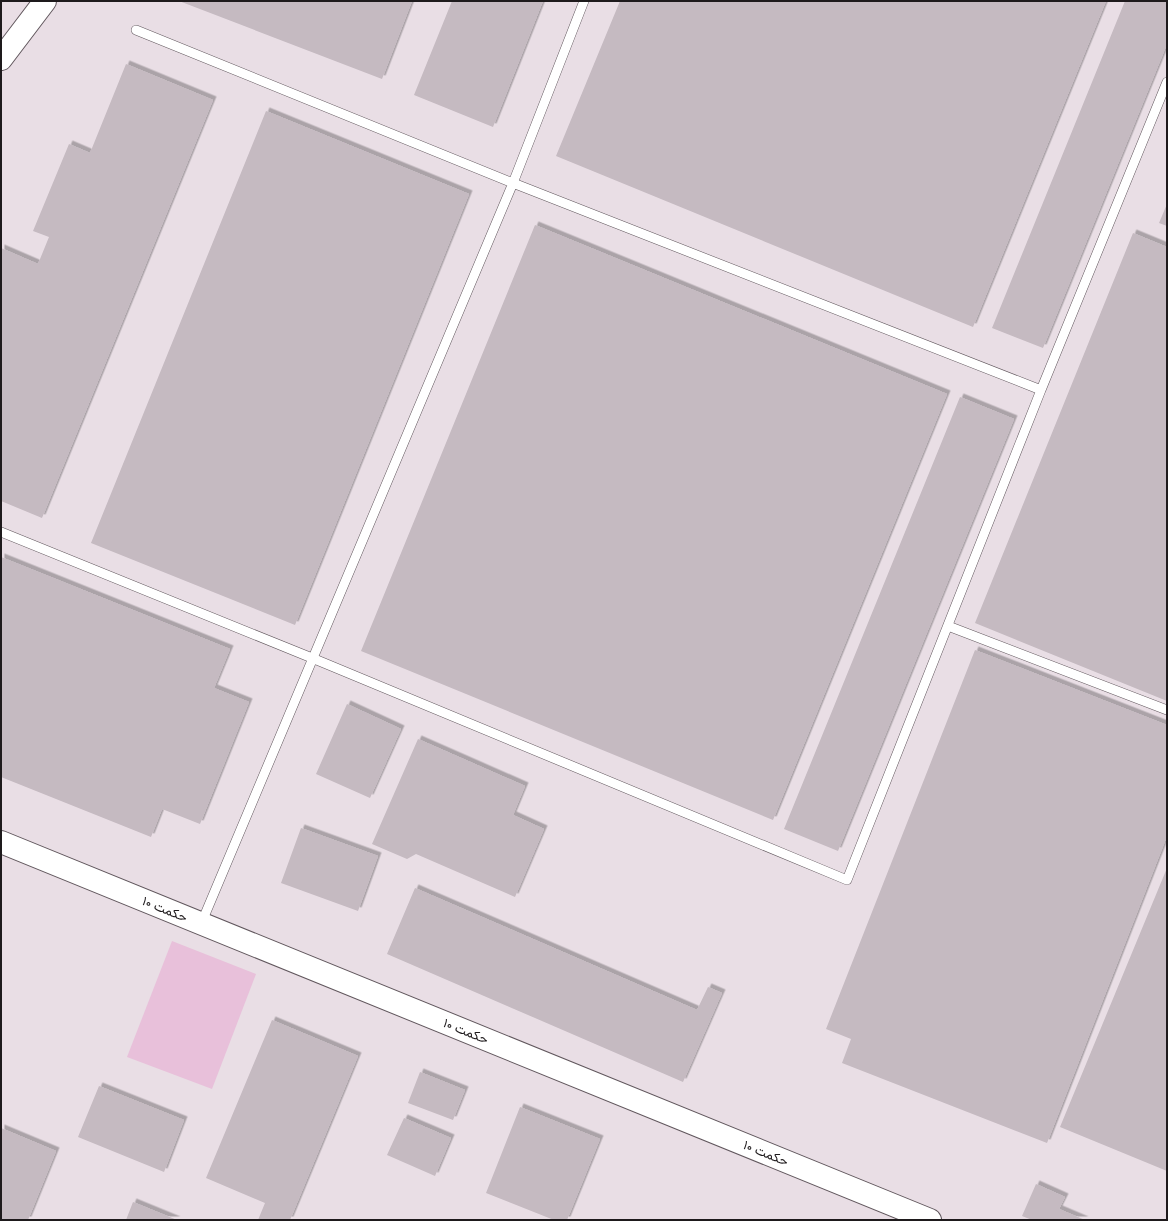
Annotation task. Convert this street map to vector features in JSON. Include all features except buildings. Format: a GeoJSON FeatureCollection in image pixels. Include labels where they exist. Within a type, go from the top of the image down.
{"type":"FeatureCollection","features":[{"type":"Feature","properties":{"kind":"street"},"geometry":{"type":"LineString","coordinates":[[1,59],[45,1]]}},
{"type":"Feature","properties":{"kind":"street","name":"حکمت ۱۰"},"geometry":{"type":"LineString","coordinates":[[1,842],[930,1220]]}},
{"type":"Feature","properties":{"kind":"lane"},"geometry":{"type":"LineString","coordinates":[[200,924],[513,183],[584,1]]}},
{"type":"Feature","properties":{"kind":"lane"},"geometry":{"type":"LineString","coordinates":[[136,30],[513,183],[1041,390]]}},
{"type":"Feature","properties":{"kind":"lane"},"geometry":{"type":"LineString","coordinates":[[1,532],[312,658],[847,880],[1041,390],[1167,82]]}},
{"type":"Feature","properties":{"kind":"lane"},"geometry":{"type":"LineString","coordinates":[[948,626],[1167,710]]}},
{"type":"Feature","properties":{"kind":"shaded area"},"geometry":{"type":"Polygon","coordinates":[[[172,941],[256,974],[212,1089],[127,1057],[172,941]]]}}]}
